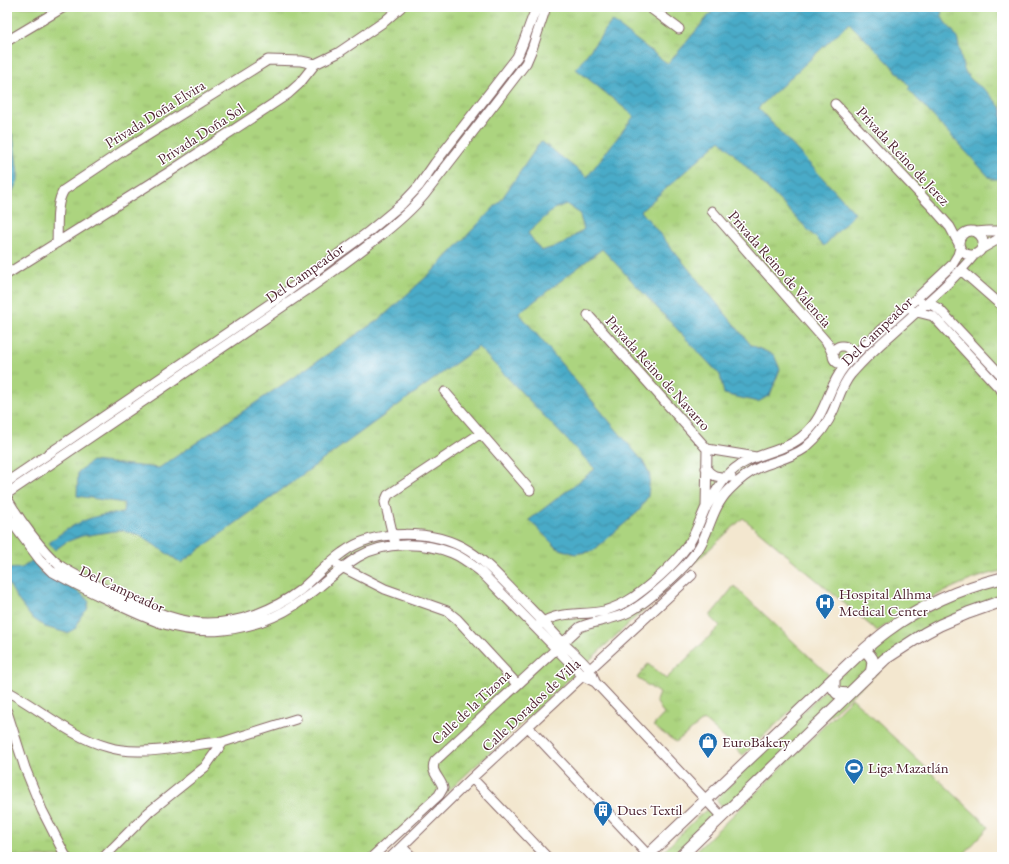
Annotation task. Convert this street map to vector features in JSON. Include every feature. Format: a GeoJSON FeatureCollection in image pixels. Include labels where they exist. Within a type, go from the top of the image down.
{"type":"FeatureCollection","features":[{"type":"Feature","properties":{"kind":"main road"},"geometry":{"type":"LineString","coordinates":[[647,856],[834,678],[886,631],[925,608],[956,593],[1002,578]]}},
{"type":"Feature","properties":{"kind":"main road"},"geometry":{"type":"LineString","coordinates":[[680,857],[885,659],[925,633],[968,613],[1002,601]]}},
{"type":"Feature","properties":{"kind":"main road"},"geometry":{"type":"LineString","coordinates":[[864,650],[873,659],[871,673]]}},
{"type":"Feature","properties":{"kind":"main road"},"geometry":{"type":"LineString","coordinates":[[834,678],[834,689],[838,692],[848,694]]}},
{"type":"Feature","properties":{"kind":"street"},"geometry":{"type":"LineString","coordinates":[[7,41],[64,7]]}},
{"type":"Feature","properties":{"kind":"street","name":"Privada Doña Sol"},"geometry":{"type":"LineString","coordinates":[[7,274],[174,169],[288,94],[299,84],[315,64],[338,53],[385,21],[401,7]]}},
{"type":"Feature","properties":{"kind":"street","name":"Del Campeador"},"geometry":{"type":"LineString","coordinates":[[7,482],[277,299],[367,233],[402,204],[419,186],[434,163],[517,58],[523,45],[531,19],[537,7]]}},
{"type":"Feature","properties":{"kind":"street","name":"Del Campeador"},"geometry":{"type":"LineString","coordinates":[[546,7],[526,63],[416,205],[399,221],[282,308],[107,426],[7,496],[29,530],[59,564],[76,575],[162,615],[190,622],[222,626],[274,606],[298,591],[344,551],[359,543],[372,538],[394,535],[422,536],[446,541],[467,550],[486,564],[544,622],[559,646]]}},
{"type":"Feature","properties":{"kind":"street"},"geometry":{"type":"LineString","coordinates":[[649,7],[679,29]]}},
{"type":"Feature","properties":{"kind":"street"},"geometry":{"type":"LineString","coordinates":[[531,19],[541,22]]}},
{"type":"Feature","properties":{"kind":"street","name":"Privada Doña Elvira"},"geometry":{"type":"LineString","coordinates":[[57,242],[58,205],[60,195],[64,190],[130,146],[268,60],[301,60],[315,64]]}},
{"type":"Feature","properties":{"kind":"street","name":"Privada Reino de Jerez"},"geometry":{"type":"LineString","coordinates":[[835,104],[950,227],[959,246]]}},
{"type":"Feature","properties":{"kind":"street","name":"Privada Reino de Valencia"},"geometry":{"type":"LineString","coordinates":[[712,212],[828,344],[834,358]]}},
{"type":"Feature","properties":{"kind":"street","name":"Privada Reino de Jerez"},"geometry":{"type":"LineString","coordinates":[[950,227],[972,232]]}},
{"type":"Feature","properties":{"kind":"street"},"geometry":{"type":"LineString","coordinates":[[972,232],[981,238],[982,246],[978,252],[968,255],[964,253],[959,246],[961,236],[972,232],[988,230],[1002,231]]}},
{"type":"Feature","properties":{"kind":"street","name":"Del Campeador"},"geometry":{"type":"LineString","coordinates":[[559,646],[580,627],[629,612],[651,596],[687,563],[700,545],[716,508],[728,490],[759,467],[798,452],[810,443],[827,423],[834,410],[840,391],[851,374],[865,359],[961,270],[978,252],[1002,237]]}},
{"type":"Feature","properties":{"kind":"street","name":"Del Campeador"},"geometry":{"type":"LineString","coordinates":[[535,627],[554,617],[603,611],[633,597],[643,590],[677,559],[690,542],[706,509],[731,474],[756,457],[793,443],[804,435],[816,422],[822,413],[839,374],[849,360],[952,265],[958,255],[959,246]]}},
{"type":"Feature","properties":{"kind":"street"},"geometry":{"type":"LineString","coordinates":[[961,270],[1002,306]]}},
{"type":"Feature","properties":{"kind":"street"},"geometry":{"type":"LineString","coordinates":[[938,291],[937,298],[939,308]]}},
{"type":"Feature","properties":{"kind":"street"},"geometry":{"type":"LineString","coordinates":[[277,299],[282,308]]}},
{"type":"Feature","properties":{"kind":"street"},"geometry":{"type":"LineString","coordinates":[[913,302],[936,306],[939,308],[1002,375],[993,381]]}},
{"type":"Feature","properties":{"kind":"street"},"geometry":{"type":"LineString","coordinates":[[904,310],[933,316],[1002,391]]}},
{"type":"Feature","properties":{"kind":"street","name":"Privada Reino de Navarro"},"geometry":{"type":"LineString","coordinates":[[588,315],[707,449]]}},
{"type":"Feature","properties":{"kind":"street","name":"Privada Reino de Valencia"},"geometry":{"type":"LineString","coordinates":[[828,344],[834,347],[843,347]]}},
{"type":"Feature","properties":{"kind":"street","name":"Del Campeador"},"geometry":{"type":"LineString","coordinates":[[843,347],[863,346]]}},
{"type":"Feature","properties":{"kind":"street"},"geometry":{"type":"LineString","coordinates":[[851,374],[849,360],[850,352],[843,347],[835,350],[834,358],[842,364],[849,360],[865,359]]}},
{"type":"Feature","properties":{"kind":"street"},"geometry":{"type":"LineString","coordinates":[[189,358],[194,367]]}},
{"type":"Feature","properties":{"kind":"street","name":"Del Campeador"},"geometry":{"type":"LineString","coordinates":[[834,358],[836,374],[835,382]]}},
{"type":"Feature","properties":{"kind":"street"},"geometry":{"type":"LineString","coordinates":[[445,392],[530,490]]}},
{"type":"Feature","properties":{"kind":"street"},"geometry":{"type":"LineString","coordinates":[[101,418],[107,426]]}},
{"type":"Feature","properties":{"kind":"street"},"geometry":{"type":"LineString","coordinates":[[395,546],[394,535],[385,502],[388,495],[481,434]]}},
{"type":"Feature","properties":{"kind":"street"},"geometry":{"type":"LineString","coordinates":[[706,509],[707,449],[756,457]]}},
{"type":"Feature","properties":{"kind":"street"},"geometry":{"type":"LineString","coordinates":[[728,490],[731,474],[729,453]]}},
{"type":"Feature","properties":{"kind":"street"},"geometry":{"type":"LineString","coordinates":[[706,468],[712,475],[731,474],[745,476]]}},
{"type":"Feature","properties":{"kind":"street","name":"Del Campeador"},"geometry":{"type":"LineString","coordinates":[[7,516],[40,560],[52,571],[65,579],[140,616],[174,628],[190,630],[222,626],[251,625],[268,619],[294,606],[358,557],[369,552],[407,545],[432,547],[461,558],[480,571],[535,627],[559,646]]}},
{"type":"Feature","properties":{"kind":"street"},"geometry":{"type":"LineString","coordinates":[[332,560],[342,568],[385,589],[447,611],[457,618],[517,684]]}},
{"type":"Feature","properties":{"kind":"street","name":"Calle Dorados de Villa"},"geometry":{"type":"LineString","coordinates":[[391,857],[472,778],[692,575]]}},
{"type":"Feature","properties":{"kind":"street"},"geometry":{"type":"LineString","coordinates":[[582,614],[587,624]]}},
{"type":"Feature","properties":{"kind":"street"},"geometry":{"type":"LineString","coordinates":[[559,646],[595,682],[722,817]]}},
{"type":"Feature","properties":{"kind":"street","name":"Calle de la Tizona"},"geometry":{"type":"LineString","coordinates":[[372,857],[439,795],[443,788],[433,771],[432,766],[435,761],[559,646]]}},
{"type":"Feature","properties":{"kind":"street"},"geometry":{"type":"LineString","coordinates":[[7,690],[80,737],[108,747],[139,751],[223,742],[296,719]]}},
{"type":"Feature","properties":{"kind":"street"},"geometry":{"type":"LineString","coordinates":[[7,712],[42,810],[66,857]]}},
{"type":"Feature","properties":{"kind":"street"},"geometry":{"type":"LineString","coordinates":[[528,727],[647,856]]}},
{"type":"Feature","properties":{"kind":"street"},"geometry":{"type":"LineString","coordinates":[[104,857],[149,812],[205,767],[223,742]]}},
{"type":"Feature","properties":{"kind":"street"},"geometry":{"type":"LineString","coordinates":[[472,778],[547,857]]}},
{"type":"Feature","properties":{"kind":"street"},"geometry":{"type":"LineString","coordinates":[[402,846],[412,857]]}},
{"type":"Feature","properties":{"kind":"green space"},"geometry":{"type":"Polygon","coordinates":[[[7,7],[1002,7],[1002,571],[985,575],[953,587],[922,603],[877,631],[743,518],[377,857],[7,857],[7,7]]]}},
{"type":"Feature","properties":{"kind":"green space"},"geometry":{"type":"Polygon","coordinates":[[[1002,582],[1002,596],[925,629],[725,811],[716,799],[829,687],[876,644],[913,619],[925,613],[964,596],[1002,582]]]}},
{"type":"Feature","properties":{"kind":"green space"},"geometry":{"type":"Polygon","coordinates":[[[734,586],[829,675],[743,755],[704,720],[676,742],[653,726],[664,714],[656,701],[659,693],[637,678],[648,664],[666,679],[720,626],[710,616],[734,586]]]}},
{"type":"Feature","properties":{"kind":"green space","name":"Liga Mazatlán"},"geometry":{"type":"Polygon","coordinates":[[[852,698],[989,827],[961,857],[690,857],[810,740],[852,698]]]}},
{"type":"Feature","properties":{"kind":"green space"},"geometry":{"type":"Polygon","coordinates":[[[710,807],[715,812],[714,817],[675,857],[658,857],[699,816],[710,807]]]}},
{"type":"Feature","properties":{"kind":"water"},"geometry":{"type":"Polygon","coordinates":[[[714,7],[942,7],[942,17],[954,32],[958,41],[962,63],[966,73],[990,95],[1002,110],[1002,179],[991,179],[908,89],[910,87],[891,65],[849,23],[758,108],[855,213],[824,246],[720,140],[641,211],[751,345],[774,355],[780,369],[770,395],[758,402],[724,394],[720,375],[602,249],[519,313],[645,464],[650,476],[648,496],[639,511],[593,551],[575,554],[557,548],[529,520],[595,469],[478,347],[181,563],[141,536],[122,530],[82,536],[66,542],[55,550],[49,543],[66,530],[85,520],[101,515],[123,513],[124,503],[77,496],[78,472],[92,461],[159,468],[381,318],[435,269],[501,200],[541,141],[587,177],[634,116],[576,69],[612,21],[668,64],[715,8],[714,7]],[[566,204],[554,209],[528,233],[541,251],[563,244],[584,229],[579,213],[566,204]]]}},
{"type":"Feature","properties":{"kind":"water"},"geometry":{"type":"Polygon","coordinates":[[[7,128],[13,135],[18,180],[7,204],[7,128]]]}},
{"type":"Feature","properties":{"kind":"water"},"geometry":{"type":"Polygon","coordinates":[[[33,560],[37,563],[40,572],[82,594],[89,602],[87,610],[81,616],[76,628],[67,633],[45,627],[31,617],[18,600],[7,581],[7,569],[22,568],[33,560]]]}},
{"type":"Feature","properties":{"kind":"place","name":"Hospital Alhma Medical Center"},"geometry":{"type":"Point","coordinates":[825,620]}},
{"type":"Feature","properties":{"kind":"place","name":"EuroBakery"},"geometry":{"type":"Point","coordinates":[708,759]}},
{"type":"Feature","properties":{"kind":"place","name":"Liga Mazatlán"},"geometry":{"type":"Point","coordinates":[854,785]}},
{"type":"Feature","properties":{"kind":"place","name":"Dues Textil"},"geometry":{"type":"Point","coordinates":[603,827]}}]}
